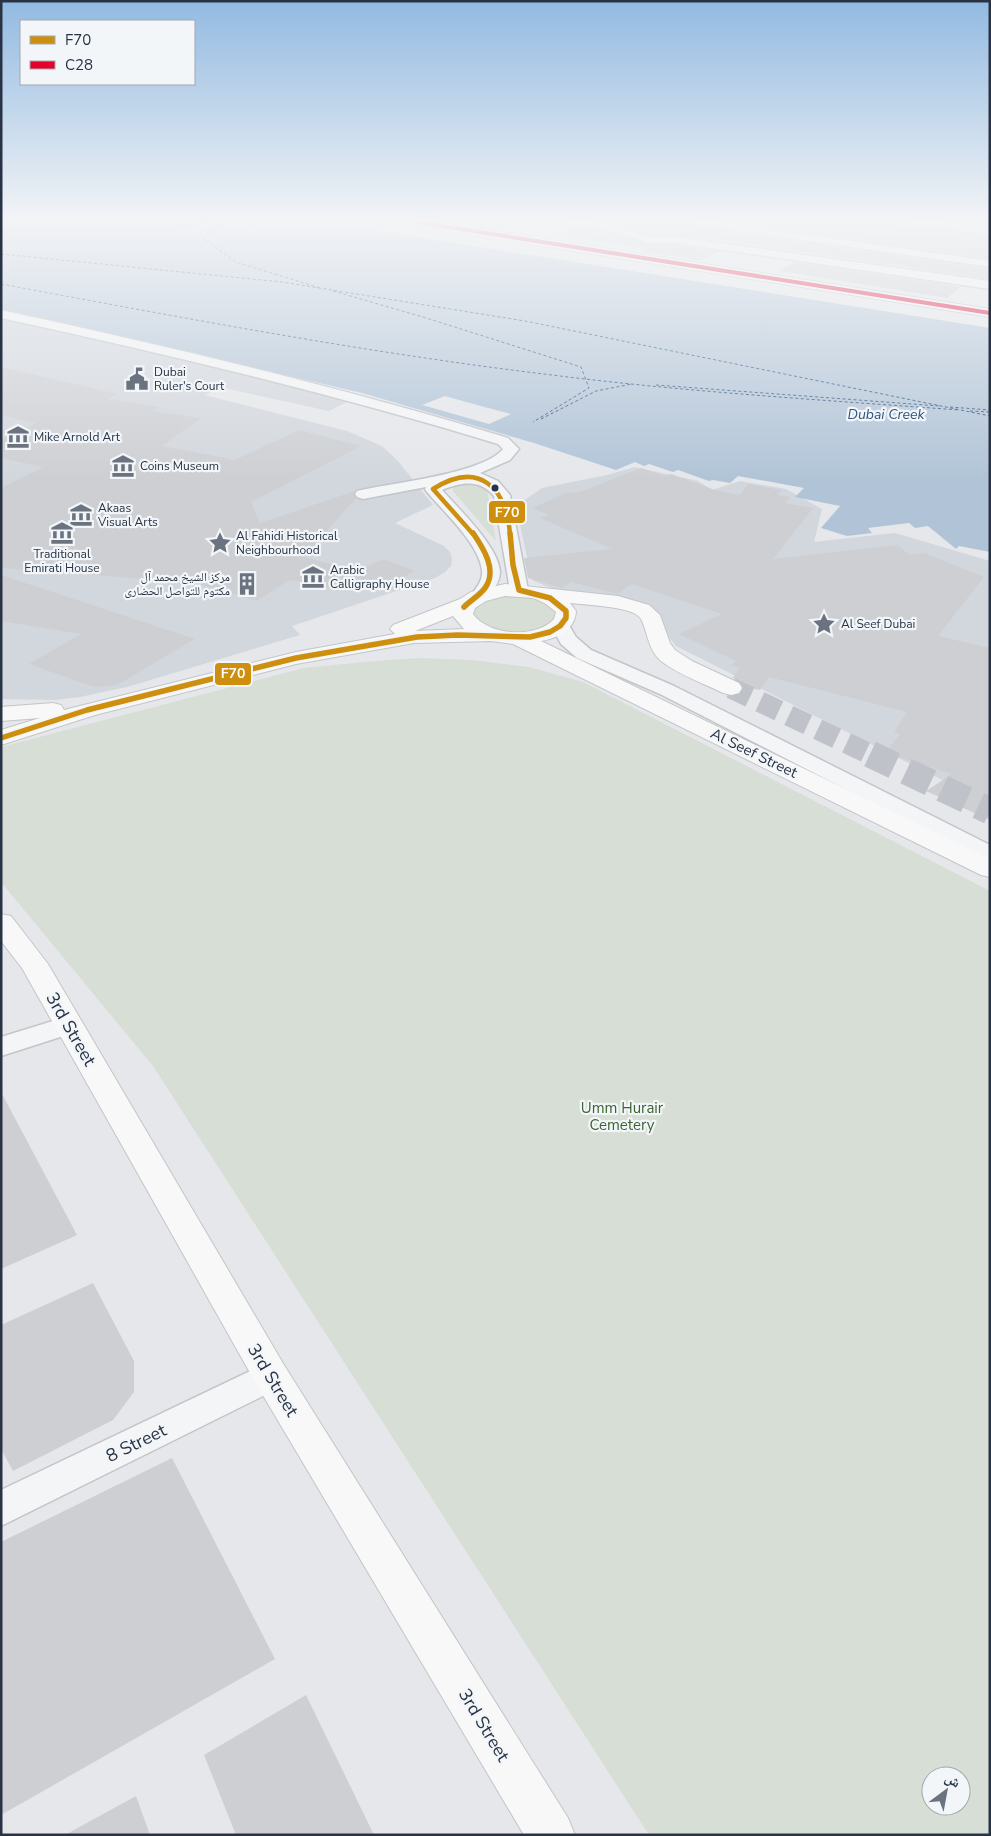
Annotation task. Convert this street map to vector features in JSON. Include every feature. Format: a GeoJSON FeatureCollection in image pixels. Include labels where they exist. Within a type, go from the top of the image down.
{"type":"FeatureCollection","features":[{"type":"Feature","properties":{"kind":"main road"},"geometry":{"type":"LineString","coordinates":[[956,308],[990,313]]}},
{"type":"Feature","properties":{"kind":"main road"},"geometry":{"type":"LineString","coordinates":[[296,658],[338,643],[410,626],[473,600],[505,590],[519,590],[603,602],[618,602],[642,609],[650,615],[659,643],[667,655],[684,666],[731,688]]}},
{"type":"Feature","properties":{"kind":"main road"},"geometry":{"type":"LineString","coordinates":[[547,595],[561,603],[566,610],[563,622]]}},
{"type":"Feature","properties":{"kind":"main road"},"geometry":{"type":"LineString","coordinates":[[473,600],[462,614],[464,620],[469,626],[489,635]]}},
{"type":"Feature","properties":{"kind":"main road"},"geometry":{"type":"LineString","coordinates":[[1,738],[87,710],[296,658],[414,637],[489,635],[518,638],[541,635],[585,606],[603,602]]}},
{"type":"Feature","properties":{"kind":"main road","name":"Al Seef Street"},"geometry":{"type":"LineString","coordinates":[[518,638],[990,869]]}},
{"type":"Feature","properties":{"kind":"main road"},"geometry":{"type":"LineString","coordinates":[[296,658],[326,658],[407,648],[460,647],[538,656],[578,666]]}},
{"type":"Feature","properties":{"kind":"main road"},"geometry":{"type":"LineString","coordinates":[[1,714],[87,710]]}},
{"type":"Feature","properties":{"kind":"main road","name":"3rd Street"},"geometry":{"type":"LineString","coordinates":[[1,922],[34,964],[271,1376],[551,1835]]}},
{"type":"Feature","properties":{"kind":"street"},"geometry":{"type":"LineString","coordinates":[[1,314],[158,348],[322,388],[503,441],[511,449],[508,456],[470,473],[364,494]]}},
{"type":"Feature","properties":{"kind":"street"},"geometry":{"type":"LineString","coordinates":[[473,600],[490,579],[491,571],[487,555],[433,489],[452,481],[479,478],[492,484],[502,495],[519,590]]}},
{"type":"Feature","properties":{"kind":"street","name":"Al Seef Street"},"geometry":{"type":"LineString","coordinates":[[563,622],[568,640],[584,654],[667,690],[990,854]]}},
{"type":"Feature","properties":{"kind":"street"},"geometry":{"type":"LineString","coordinates":[[1,1047],[69,1025]]}},
{"type":"Feature","properties":{"kind":"street","name":"8 Street"},"geometry":{"type":"LineString","coordinates":[[1,1509],[271,1376]]}},
{"type":"Feature","properties":{"kind":"shaded area","name":"Al Fahidi Historical Neighbourhood"},"geometry":{"type":"Polygon","coordinates":[[[1,319],[263,377],[353,399],[329,411],[220,387],[205,395],[347,431],[382,446],[397,460],[433,505],[395,523],[444,546],[450,552],[451,566],[435,578],[292,626],[300,635],[127,687],[55,700],[1,699],[1,319]]]}},
{"type":"Feature","properties":{"kind":"shaded area","name":"Al Seef Dubai"},"geometry":{"type":"Polygon","coordinates":[[[635,467],[698,481],[712,490],[740,481],[786,489],[822,509],[814,542],[895,533],[990,561],[990,804],[676,646],[642,603],[555,590],[532,580],[516,506],[542,488],[607,475],[635,467]]]}},
{"type":"Feature","properties":{"kind":"green space"},"geometry":{"type":"Polygon","coordinates":[[[463,483],[476,483],[487,489],[496,541],[453,491],[454,486],[463,483]]]}},
{"type":"Feature","properties":{"kind":"green space"},"geometry":{"type":"Polygon","coordinates":[[[527,594],[558,608],[556,621],[533,631],[515,633],[496,630],[473,621],[471,608],[487,597],[527,594]]]}},
{"type":"Feature","properties":{"kind":"green space","name":"Umm Hurair Cemetery"},"geometry":{"type":"Polygon","coordinates":[[[418,658],[472,660],[529,667],[583,682],[990,891],[990,1835],[649,1835],[153,1066],[1,882],[1,747],[304,668],[418,658]]]}},
{"type":"Feature","properties":{"kind":"water","name":"Dubai Creek"},"geometry":{"type":"Polygon","coordinates":[[[862,308],[990,328],[990,552],[959,546],[956,549],[928,526],[915,528],[909,523],[868,528],[872,533],[847,536],[821,528],[840,506],[795,497],[804,488],[738,476],[730,483],[709,481],[678,470],[673,472],[649,464],[644,466],[635,462],[616,470],[534,443],[362,393],[1,309],[862,308]]]}},
{"type":"Feature","properties":{"kind":"pier"},"geometry":{"type":"Polygon","coordinates":[[[445,396],[511,414],[489,424],[422,405],[445,396]]]}},
{"type":"Feature","properties":{"kind":"building"},"geometry":{"type":"Polygon","coordinates":[[[1,367],[117,394],[107,399],[159,407],[152,411],[201,418],[162,446],[235,460],[299,430],[361,446],[251,502],[260,523],[355,491],[353,495],[356,498],[304,557],[358,571],[384,559],[414,571],[383,590],[342,586],[335,590],[289,580],[257,601],[163,574],[159,580],[1,568],[1,488],[43,467],[1,458],[1,439],[36,423],[1,415],[1,367]]]}},
{"type":"Feature","properties":{"kind":"building","name":"Al Seef Dubai"},"geometry":{"type":"Polygon","coordinates":[[[641,468],[665,476],[671,474],[715,490],[739,495],[749,484],[781,490],[777,495],[790,497],[785,503],[813,508],[773,559],[898,545],[909,555],[924,553],[984,577],[938,636],[990,648],[990,820],[926,791],[952,774],[885,753],[900,734],[894,732],[907,712],[769,677],[760,690],[744,687],[740,681],[733,678],[739,668],[731,665],[736,661],[679,634],[722,614],[631,584],[618,594],[571,582],[562,588],[528,578],[524,558],[612,549],[540,518],[549,515],[532,508],[569,492],[583,491],[641,468]]]}},
{"type":"Feature","properties":{"kind":"building"},"geometry":{"type":"Polygon","coordinates":[[[1,575],[195,639],[117,685],[94,687],[29,664],[81,634],[1,621],[1,575]]]}},
{"type":"Feature","properties":{"kind":"building"},"geometry":{"type":"Polygon","coordinates":[[[1,1092],[77,1235],[1,1269],[1,1092]]]}},
{"type":"Feature","properties":{"kind":"building"},"geometry":{"type":"Polygon","coordinates":[[[93,1283],[134,1361],[134,1392],[113,1420],[13,1471],[1,1449],[1,1325],[93,1283]]]}},
{"type":"Feature","properties":{"kind":"building"},"geometry":{"type":"Polygon","coordinates":[[[172,1458],[275,1659],[1,1815],[1,1542],[172,1458]]]}},
{"type":"Feature","properties":{"kind":"building"},"geometry":{"type":"Polygon","coordinates":[[[306,1695],[374,1835],[236,1835],[204,1755],[306,1695]]]}},
{"type":"Feature","properties":{"kind":"building"},"geometry":{"type":"Polygon","coordinates":[[[136,1796],[150,1835],[65,1835],[136,1796]]]}},
{"type":"Feature","properties":{"kind":"ferry route"},"geometry":{"type":"LineString","coordinates":[[131,308],[276,334],[414,356],[586,379]]}},
{"type":"Feature","properties":{"kind":"ferry route"},"geometry":{"type":"LineString","coordinates":[[391,308],[581,367],[586,379]]}},
{"type":"Feature","properties":{"kind":"ferry route"},"geometry":{"type":"LineString","coordinates":[[442,308],[525,321],[990,416]]}},
{"type":"Feature","properties":{"kind":"ferry route"},"geometry":{"type":"LineString","coordinates":[[533,422],[589,388],[586,379]]}},
{"type":"Feature","properties":{"kind":"ferry route"},"geometry":{"type":"LineString","coordinates":[[586,379],[755,395],[959,410]]}},
{"type":"Feature","properties":{"kind":"ferry route"},"geometry":{"type":"LineString","coordinates":[[541,419],[596,391],[632,384]]}},
{"type":"Feature","properties":{"kind":"ferry route"},"geometry":{"type":"LineString","coordinates":[[656,385],[939,406]]}},
{"type":"Feature","properties":{"kind":"ferry route"},"geometry":{"type":"LineString","coordinates":[[950,407],[990,410]]}},
{"type":"Feature","properties":{"kind":"ferry route"},"geometry":{"type":"LineString","coordinates":[[970,411],[990,412]]}},
{"type":"Feature","properties":{"kind":"tunnel"},"geometry":{"type":"LineString","coordinates":[[731,688],[872,755]]}},
{"type":"Feature","properties":{"kind":"tunnel"},"geometry":{"type":"LineString","coordinates":[[870,754],[990,811]]}},
{"type":"Feature","properties":{"kind":"transit line","name":"C28"},"geometry":{"type":"LineString","coordinates":[[957,308],[990,313]]}},
{"type":"Feature","properties":{"kind":"transit line","name":"F70"},"geometry":{"type":"LineString","coordinates":[[1,738],[87,710],[296,658],[417,637],[458,635],[530,637],[550,632],[560,626],[566,618],[566,611],[550,598],[519,590],[513,565],[510,531],[505,506],[493,486],[483,480],[469,478],[450,481],[433,489],[472,532],[487,558],[490,570],[488,582],[480,593],[464,607]]}},
{"type":"Feature","properties":{"kind":"place","name":"Dubai Ruler's Court"},"geometry":{"type":"Point","coordinates":[137,379]}},
{"type":"Feature","properties":{"kind":"place","name":"Mike Arnold Art"},"geometry":{"type":"Point","coordinates":[18,437]}},
{"type":"Feature","properties":{"kind":"place","name":"Coins Museum"},"geometry":{"type":"Point","coordinates":[123,466]}},
{"type":"Feature","properties":{"kind":"place","name":"Akaas Visual Arts"},"geometry":{"type":"Point","coordinates":[81,515]}},
{"type":"Feature","properties":{"kind":"place","name":"Traditional Emirati House"},"geometry":{"type":"Point","coordinates":[62,533]}},
{"type":"Feature","properties":{"kind":"place","name":"Al Fahidi Historical Neighbourhood"},"geometry":{"type":"Point","coordinates":[220,543]}},
{"type":"Feature","properties":{"kind":"place","name":"Arabic Calligraphy House"},"geometry":{"type":"Point","coordinates":[313,577]}},
{"type":"Feature","properties":{"kind":"place","name":"مركز الشيخ محمد آل مكتوم للتواصل الحضارى"},"geometry":{"type":"Point","coordinates":[247,584]}},
{"type":"Feature","properties":{"kind":"place","name":"Al Seef Dubai"},"geometry":{"type":"Point","coordinates":[824,624]}}]}
